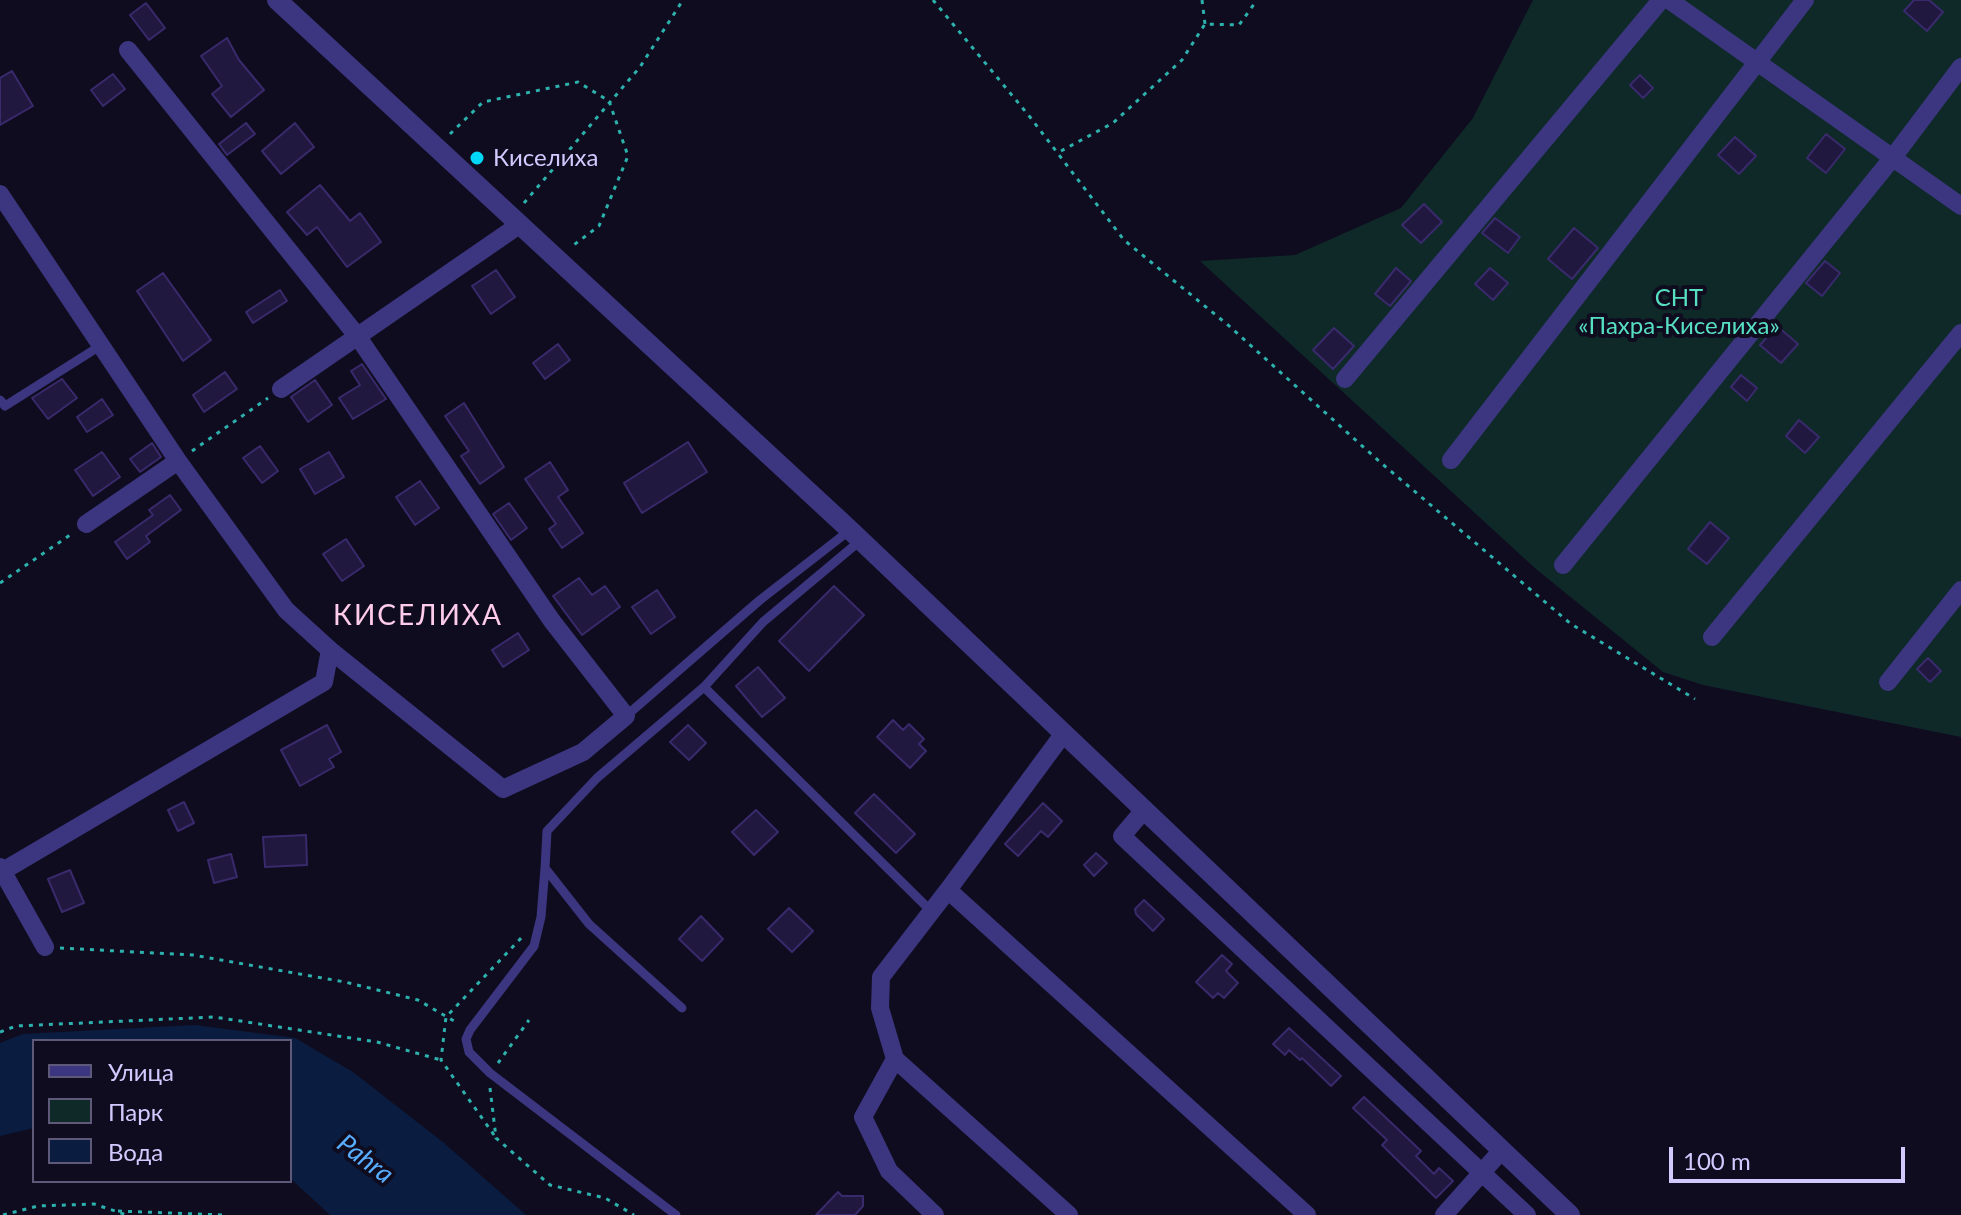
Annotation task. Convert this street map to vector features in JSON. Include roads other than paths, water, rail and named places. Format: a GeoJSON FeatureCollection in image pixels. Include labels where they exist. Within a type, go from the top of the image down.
{"type":"FeatureCollection","features":[{"type":"Feature","properties":{"kind":"street"},"geometry":{"type":"LineString","coordinates":[[277,0],[855,535],[1570,1215]]}},
{"type":"Feature","properties":{"kind":"street"},"geometry":{"type":"LineString","coordinates":[[1345,379],[1661,0]]}},
{"type":"Feature","properties":{"kind":"street"},"geometry":{"type":"LineString","coordinates":[[1669,0],[1961,206]]}},
{"type":"Feature","properties":{"kind":"street"},"geometry":{"type":"LineString","coordinates":[[1451,460],[1805,0]]}},
{"type":"Feature","properties":{"kind":"street"},"geometry":{"type":"LineString","coordinates":[[0,194],[178,461],[286,610],[330,650],[503,789],[583,752],[626,716],[552,621],[358,337],[128,50]]}},
{"type":"Feature","properties":{"kind":"street"},"geometry":{"type":"LineString","coordinates":[[1563,565],[1894,156],[1961,67]]}},
{"type":"Feature","properties":{"kind":"street"},"geometry":{"type":"LineString","coordinates":[[281,389],[516,222]]}},
{"type":"Feature","properties":{"kind":"street"},"geometry":{"type":"LineString","coordinates":[[1712,637],[1961,333]]}},
{"type":"Feature","properties":{"kind":"street"},"geometry":{"type":"LineString","coordinates":[[86,524],[178,461]]}},
{"type":"Feature","properties":{"kind":"street"},"geometry":{"type":"LineString","coordinates":[[1888,682],[1961,590]]}},
{"type":"Feature","properties":{"kind":"street"},"geometry":{"type":"LineString","coordinates":[[45,947],[2,869],[324,682],[330,650]]}},
{"type":"Feature","properties":{"kind":"street"},"geometry":{"type":"LineString","coordinates":[[1064,733],[881,977],[880,1008],[895,1059],[1069,1215]]}},
{"type":"Feature","properties":{"kind":"street"},"geometry":{"type":"LineString","coordinates":[[1144,810],[1122,836],[1527,1215]]}},
{"type":"Feature","properties":{"kind":"street"},"geometry":{"type":"LineString","coordinates":[[948,890],[1307,1215]]}},
{"type":"Feature","properties":{"kind":"street"},"geometry":{"type":"LineString","coordinates":[[895,1059],[863,1117],[889,1171],[935,1215]]}},
{"type":"Feature","properties":{"kind":"street"},"geometry":{"type":"LineString","coordinates":[[1444,1215],[1502,1150]]}},
{"type":"Feature","properties":{"kind":"lane"},"geometry":{"type":"LineString","coordinates":[[0,400],[5,406],[100,346]]}},
{"type":"Feature","properties":{"kind":"lane"},"geometry":{"type":"LineString","coordinates":[[676,1215],[490,1073],[469,1052],[466,1039],[534,946],[541,917],[547,831],[597,778],[704,687],[763,622],[855,535]]}},
{"type":"Feature","properties":{"kind":"lane"},"geometry":{"type":"LineString","coordinates":[[626,716],[760,600],[855,535]]}},
{"type":"Feature","properties":{"kind":"lane"},"geometry":{"type":"LineString","coordinates":[[704,687],[931,911]]}},
{"type":"Feature","properties":{"kind":"lane"},"geometry":{"type":"LineString","coordinates":[[545,868],[589,924],[682,1008]]}},
{"type":"Feature","properties":{"kind":"water","name":"Pahra"},"geometry":{"type":"Polygon","coordinates":[[[195,1025],[295,1038],[353,1072],[444,1143],[526,1215],[330,1215],[292,1180],[292,1039],[32,1039],[32,1128],[0,1136],[0,1043],[23,1034],[195,1025]]]}},
{"type":"Feature","properties":{"kind":"place","name":"Киселиха"},"geometry":{"type":"Point","coordinates":[477,158]}},
{"type":"Feature","properties":{"kind":"district","name":"КИСЕЛИХА"},"geometry":{"type":"Point","coordinates":[418,616]}},
{"type":"Feature","properties":{"kind":"park label","name":"СНТ «Пахра-Киселиха»"},"geometry":{"type":"Point","coordinates":[1679,312]}}]}
